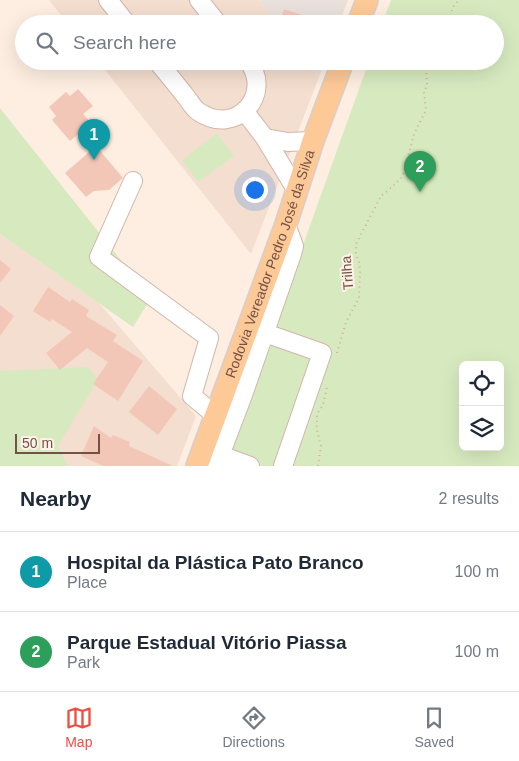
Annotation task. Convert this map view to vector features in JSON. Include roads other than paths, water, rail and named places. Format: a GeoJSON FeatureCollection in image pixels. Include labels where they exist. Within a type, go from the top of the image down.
{"type":"FeatureCollection","features":[{"type":"Feature","properties":{"kind":"main road"},"geometry":{"type":"LineString","coordinates":[[361,15],[366,0]]}},
{"type":"Feature","properties":{"kind":"main road","name":"Rodovia Vereador Pedro José da Silva"},"geometry":{"type":"LineString","coordinates":[[197,466],[286,224],[313,141],[340,70]]}},
{"type":"Feature","properties":{"kind":"lane"},"geometry":{"type":"LineString","coordinates":[[108,0],[120,15]]}},
{"type":"Feature","properties":{"kind":"lane"},"geometry":{"type":"LineString","coordinates":[[200,0],[211,15]]}},
{"type":"Feature","properties":{"kind":"lane"},"geometry":{"type":"LineString","coordinates":[[165,70],[198,112],[212,118],[230,119],[246,112],[254,98],[257,84],[252,70]]}},
{"type":"Feature","properties":{"kind":"lane"},"geometry":{"type":"LineString","coordinates":[[246,112],[265,138],[297,191]]}},
{"type":"Feature","properties":{"kind":"lane"},"geometry":{"type":"LineString","coordinates":[[265,138],[288,142],[313,141]]}},
{"type":"Feature","properties":{"kind":"lane"},"geometry":{"type":"LineString","coordinates":[[133,181],[99,257],[209,338],[192,396],[216,415]]}},
{"type":"Feature","properties":{"kind":"lane"},"geometry":{"type":"LineString","coordinates":[[250,466],[218,461],[292,254],[294,246],[286,224]]}},
{"type":"Feature","properties":{"kind":"lane"},"geometry":{"type":"LineString","coordinates":[[265,333],[322,353],[283,466]]}},
{"type":"Feature","properties":{"kind":"place","name":"Hospital da Plástica Pato Branco"},"geometry":{"type":"Point","coordinates":[94,160]}},
{"type":"Feature","properties":{"kind":"place","name":"Parque Estadual Vitório Piassa"},"geometry":{"type":"Point","coordinates":[420,192]}}]}
